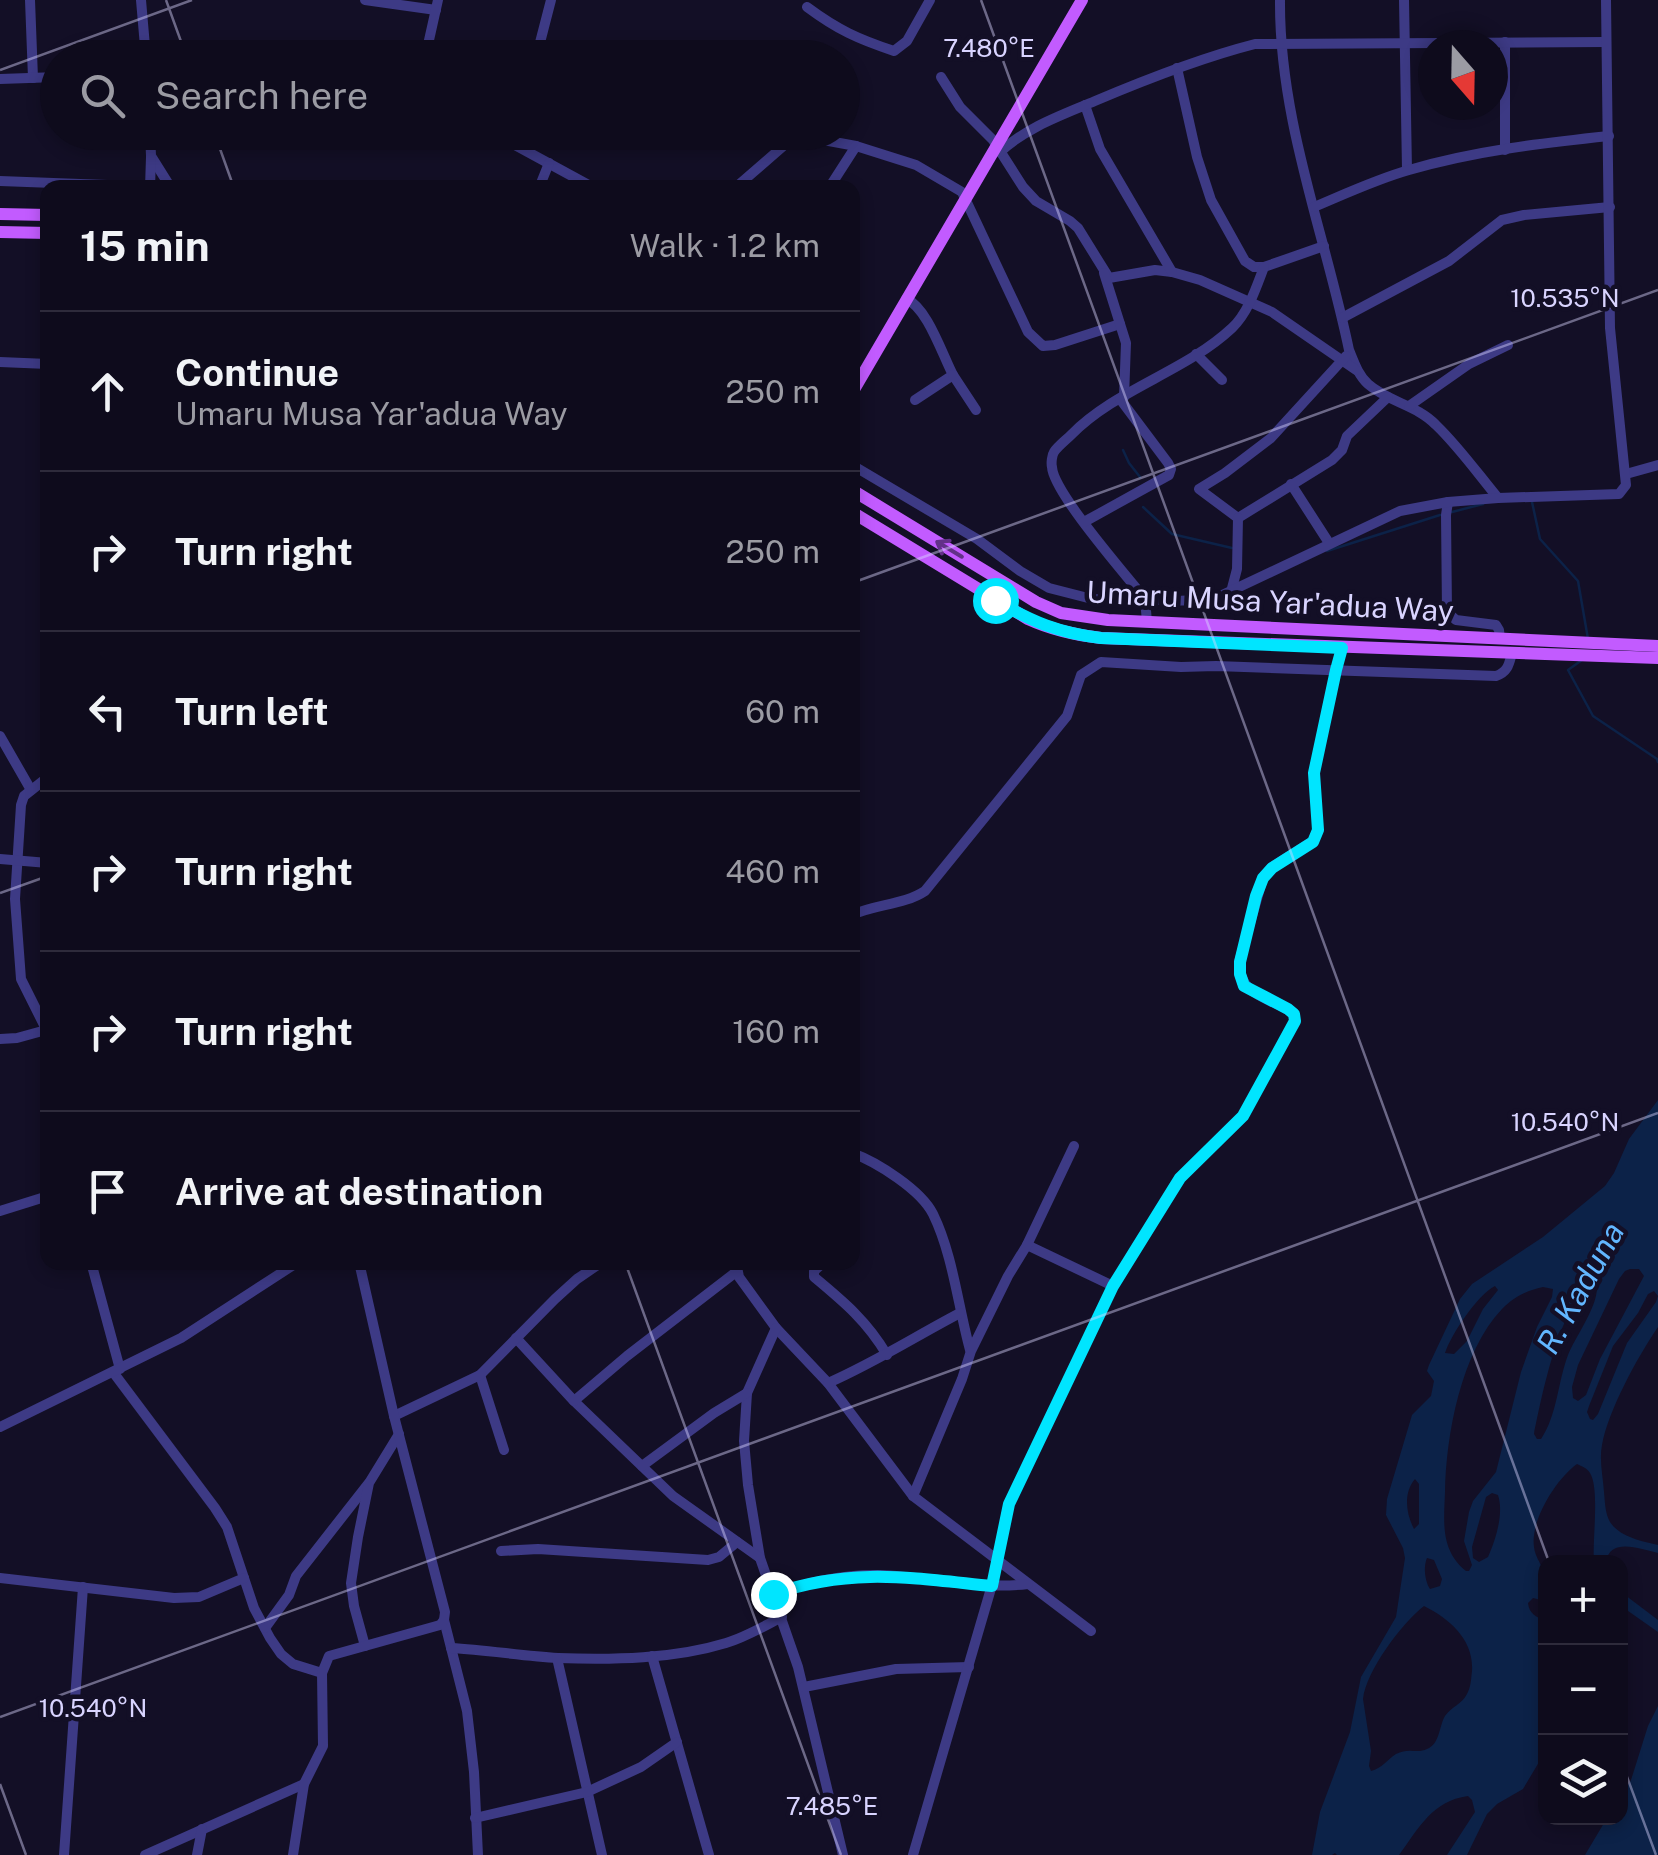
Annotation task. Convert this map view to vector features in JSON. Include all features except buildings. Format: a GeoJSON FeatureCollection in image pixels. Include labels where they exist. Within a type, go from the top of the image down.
{"type":"FeatureCollection","features":[{"type":"Feature","properties":{"kind":"main road"},"geometry":{"type":"LineString","coordinates":[[997,146],[1074,0]]}},
{"type":"Feature","properties":{"kind":"main road"},"geometry":{"type":"LineString","coordinates":[[860,361],[997,146],[1082,0]]}},
{"type":"Feature","properties":{"kind":"main road"},"geometry":{"type":"LineString","coordinates":[[860,379],[964,197]]}},
{"type":"Feature","properties":{"kind":"main road"},"geometry":{"type":"LineString","coordinates":[[0,214],[40,214]]}},
{"type":"Feature","properties":{"kind":"main road"},"geometry":{"type":"LineString","coordinates":[[0,232],[40,233]]}},
{"type":"Feature","properties":{"kind":"main road","name":"Umaru Musa Yar'adua Way"},"geometry":{"type":"LineString","coordinates":[[860,495],[1036,602],[1082,617],[1658,646]]}},
{"type":"Feature","properties":{"kind":"main road","name":"Umaru Musa Yar'adua Way"},"geometry":{"type":"LineString","coordinates":[[860,517],[995,600],[1049,628],[1072,635],[1658,658]]}},
{"type":"Feature","properties":{"kind":"street"},"geometry":{"type":"LineString","coordinates":[[30,0],[33,78]]}},
{"type":"Feature","properties":{"kind":"street"},"geometry":{"type":"LineString","coordinates":[[141,0],[144,40]]}},
{"type":"Feature","properties":{"kind":"street"},"geometry":{"type":"LineString","coordinates":[[365,0],[437,5],[429,40]]}},
{"type":"Feature","properties":{"kind":"street"},"geometry":{"type":"LineString","coordinates":[[541,40],[551,0]]}},
{"type":"Feature","properties":{"kind":"street"},"geometry":{"type":"LineString","coordinates":[[807,8],[856,38],[894,50],[907,42],[930,0]]}},
{"type":"Feature","properties":{"kind":"street"},"geometry":{"type":"LineString","coordinates":[[1238,518],[1199,488],[1271,438],[1346,356],[1342,318],[1293,129],[1279,42],[1280,0]]}},
{"type":"Feature","properties":{"kind":"street"},"geometry":{"type":"LineString","coordinates":[[1404,0],[1407,170]]}},
{"type":"Feature","properties":{"kind":"street"},"geometry":{"type":"LineString","coordinates":[[860,470],[950,522],[1050,588],[1092,599],[1172,602],[1202,600],[1231,592],[1400,511],[1498,498],[1618,494],[1626,485],[1626,474],[1610,328],[1606,0]]}},
{"type":"Feature","properties":{"kind":"street"},"geometry":{"type":"LineString","coordinates":[[997,146],[1085,105],[1212,54],[1279,42],[1418,42]]}},
{"type":"Feature","properties":{"kind":"street"},"geometry":{"type":"LineString","coordinates":[[1508,42],[1606,42]]}},
{"type":"Feature","properties":{"kind":"street"},"geometry":{"type":"LineString","coordinates":[[1177,68],[1211,200],[1245,262],[1264,267],[1324,246]]}},
{"type":"Feature","properties":{"kind":"street"},"geometry":{"type":"LineString","coordinates":[[941,77],[960,107],[997,146],[1023,187],[1036,201],[1078,228],[1109,278],[1155,270],[1172,272],[1200,280],[1294,325],[1346,356],[1368,384],[1437,425],[1498,498]]}},
{"type":"Feature","properties":{"kind":"street"},"geometry":{"type":"LineString","coordinates":[[0,79],[40,78]]}},
{"type":"Feature","properties":{"kind":"street"},"geometry":{"type":"LineString","coordinates":[[1085,105],[1100,149],[1172,272]]}},
{"type":"Feature","properties":{"kind":"street"},"geometry":{"type":"LineString","coordinates":[[1506,120],[1506,150]]}},
{"type":"Feature","properties":{"kind":"street"},"geometry":{"type":"LineString","coordinates":[[1314,206],[1407,170],[1506,150],[1609,136]]}},
{"type":"Feature","properties":{"kind":"street"},"geometry":{"type":"LineString","coordinates":[[860,147],[916,166],[964,197],[1034,340],[1048,346],[1120,324]]}},
{"type":"Feature","properties":{"kind":"street"},"geometry":{"type":"LineString","coordinates":[[150,180],[151,150]]}},
{"type":"Feature","properties":{"kind":"street"},"geometry":{"type":"LineString","coordinates":[[523,150],[580,180]]}},
{"type":"Feature","properties":{"kind":"street"},"geometry":{"type":"LineString","coordinates":[[744,180],[775,150]]}},
{"type":"Feature","properties":{"kind":"street"},"geometry":{"type":"LineString","coordinates":[[835,180],[854,150]]}},
{"type":"Feature","properties":{"kind":"street"},"geometry":{"type":"LineString","coordinates":[[151,156],[166,180]]}},
{"type":"Feature","properties":{"kind":"street"},"geometry":{"type":"LineString","coordinates":[[542,180],[549,162]]}},
{"type":"Feature","properties":{"kind":"street"},"geometry":{"type":"LineString","coordinates":[[0,181],[40,182]]}},
{"type":"Feature","properties":{"kind":"street"},"geometry":{"type":"LineString","coordinates":[[1342,318],[1449,261],[1502,220],[1610,207]]}},
{"type":"Feature","properties":{"kind":"street"},"geometry":{"type":"LineString","coordinates":[[1147,622],[1145,599],[1084,522],[1053,473],[1054,452],[1078,428],[1233,328],[1250,302],[1264,267]]}},
{"type":"Feature","properties":{"kind":"street"},"geometry":{"type":"LineString","coordinates":[[1084,522],[1169,475],[1171,469],[1122,398],[1127,354],[1104,272]]}},
{"type":"Feature","properties":{"kind":"street"},"geometry":{"type":"LineString","coordinates":[[906,299],[914,301],[922,311],[953,375],[976,410]]}},
{"type":"Feature","properties":{"kind":"street"},"geometry":{"type":"LineString","coordinates":[[1409,406],[1468,364],[1508,345]]}},
{"type":"Feature","properties":{"kind":"street"},"geometry":{"type":"LineString","coordinates":[[1196,354],[1222,380]]}},
{"type":"Feature","properties":{"kind":"street"},"geometry":{"type":"LineString","coordinates":[[0,362],[40,364]]}},
{"type":"Feature","properties":{"kind":"street"},"geometry":{"type":"LineString","coordinates":[[915,400],[953,375]]}},
{"type":"Feature","properties":{"kind":"street"},"geometry":{"type":"LineString","coordinates":[[1238,518],[1332,460],[1342,450],[1347,436],[1388,397]]}},
{"type":"Feature","properties":{"kind":"street"},"geometry":{"type":"LineString","coordinates":[[1626,474],[1658,465]]}},
{"type":"Feature","properties":{"kind":"street"},"geometry":{"type":"LineString","coordinates":[[1291,484],[1329,543]]}},
{"type":"Feature","properties":{"kind":"street"},"geometry":{"type":"LineString","coordinates":[[1448,502],[1447,612],[1456,620],[1496,625],[1500,640]]}},
{"type":"Feature","properties":{"kind":"street"},"geometry":{"type":"LineString","coordinates":[[1231,592],[1237,569],[1238,518]]}},
{"type":"Feature","properties":{"kind":"street"},"geometry":{"type":"LineString","coordinates":[[913,1855],[992,1586],[1009,1504],[1113,1286],[1180,1178],[1243,1116],[1295,1021],[1288,1009],[1244,986],[1240,962],[1263,878],[1313,842],[1318,830],[1314,773],[1342,648]]}},
{"type":"Feature","properties":{"kind":"street"},"geometry":{"type":"LineString","coordinates":[[860,912],[913,898],[928,887],[1066,716],[1081,675],[1101,662],[1496,676],[1504,674],[1512,652]]}},
{"type":"Feature","properties":{"kind":"street"},"geometry":{"type":"LineString","coordinates":[[0,736],[30,790]]}},
{"type":"Feature","properties":{"kind":"street"},"geometry":{"type":"LineString","coordinates":[[40,782],[24,796],[14,899],[21,979],[40,1018]]}},
{"type":"Feature","properties":{"kind":"street"},"geometry":{"type":"LineString","coordinates":[[1,858],[40,862]]}},
{"type":"Feature","properties":{"kind":"street"},"geometry":{"type":"LineString","coordinates":[[35,1009],[40,1007]]}},
{"type":"Feature","properties":{"kind":"street"},"geometry":{"type":"LineString","coordinates":[[0,1039],[40,1033]]}},
{"type":"Feature","properties":{"kind":"street"},"geometry":{"type":"LineString","coordinates":[[913,1496],[971,1351],[1074,1146]]}},
{"type":"Feature","properties":{"kind":"street"},"geometry":{"type":"LineString","coordinates":[[860,1154],[892,1172],[931,1210],[946,1247],[971,1351]]}},
{"type":"Feature","properties":{"kind":"street"},"geometry":{"type":"LineString","coordinates":[[0,1211],[40,1198]]}},
{"type":"Feature","properties":{"kind":"street"},"geometry":{"type":"LineString","coordinates":[[1026,1245],[1113,1286]]}},
{"type":"Feature","properties":{"kind":"street"},"geometry":{"type":"LineString","coordinates":[[93,1270],[117,1370],[227,1527],[254,1608],[281,1654],[293,1664],[322,1672]]}},
{"type":"Feature","properties":{"kind":"street"},"geometry":{"type":"LineString","coordinates":[[0,1427],[181,1338],[286,1270]]}},
{"type":"Feature","properties":{"kind":"street"},"geometry":{"type":"LineString","coordinates":[[292,1855],[304,1784],[324,1746],[322,1672],[329,1656],[440,1626],[446,1612],[394,1416],[361,1270]]}},
{"type":"Feature","properties":{"kind":"street"},"geometry":{"type":"LineString","coordinates":[[394,1416],[480,1375],[591,1270]]}},
{"type":"Feature","properties":{"kind":"street"},"geometry":{"type":"LineString","coordinates":[[574,1401],[732,1270]]}},
{"type":"Feature","properties":{"kind":"street"},"geometry":{"type":"LineString","coordinates":[[738,1270],[749,1293],[776,1328],[828,1383],[913,1496],[1091,1631]]}},
{"type":"Feature","properties":{"kind":"street"},"geometry":{"type":"LineString","coordinates":[[815,1270],[814,1277],[858,1314],[887,1354]]}},
{"type":"Feature","properties":{"kind":"street"},"geometry":{"type":"LineString","coordinates":[[828,1383],[960,1313]]}},
{"type":"Feature","properties":{"kind":"street"},"geometry":{"type":"LineString","coordinates":[[776,1328],[747,1392],[744,1441],[748,1486],[760,1558],[804,1687],[843,1855]]}},
{"type":"Feature","properties":{"kind":"street"},"geometry":{"type":"LineString","coordinates":[[516,1338],[672,1496],[760,1558]]}},
{"type":"Feature","properties":{"kind":"street"},"geometry":{"type":"LineString","coordinates":[[480,1375],[504,1450]]}},
{"type":"Feature","properties":{"kind":"street"},"geometry":{"type":"LineString","coordinates":[[642,1466],[747,1392]]}},
{"type":"Feature","properties":{"kind":"street"},"geometry":{"type":"LineString","coordinates":[[265,1628],[289,1594],[296,1576],[369,1483],[399,1434]]}},
{"type":"Feature","properties":{"kind":"street"},"geometry":{"type":"LineString","coordinates":[[365,1646],[351,1583],[369,1483]]}},
{"type":"Feature","properties":{"kind":"street"},"geometry":{"type":"LineString","coordinates":[[501,1551],[538,1549],[708,1560],[719,1557],[737,1542]]}},
{"type":"Feature","properties":{"kind":"street"},"geometry":{"type":"LineString","coordinates":[[773,1594],[800,1584],[880,1575],[992,1586],[1028,1584]]}},
{"type":"Feature","properties":{"kind":"street"},"geometry":{"type":"LineString","coordinates":[[0,1578],[189,1598],[244,1578]]}},
{"type":"Feature","properties":{"kind":"street"},"geometry":{"type":"LineString","coordinates":[[64,1855],[83,1587]]}},
{"type":"Feature","properties":{"kind":"street"},"geometry":{"type":"LineString","coordinates":[[451,1648],[557,1658],[652,1656],[724,1644],[782,1617]]}},
{"type":"Feature","properties":{"kind":"street"},"geometry":{"type":"LineString","coordinates":[[444,1620],[467,1711],[478,1855]]}},
{"type":"Feature","properties":{"kind":"street"},"geometry":{"type":"LineString","coordinates":[[652,1656],[709,1855]]}},
{"type":"Feature","properties":{"kind":"street"},"geometry":{"type":"LineString","coordinates":[[557,1658],[602,1855]]}},
{"type":"Feature","properties":{"kind":"street"},"geometry":{"type":"LineString","coordinates":[[804,1687],[896,1668],[969,1667]]}},
{"type":"Feature","properties":{"kind":"street"},"geometry":{"type":"LineString","coordinates":[[475,1818],[588,1792],[641,1767],[676,1742]]}},
{"type":"Feature","properties":{"kind":"street"},"geometry":{"type":"LineString","coordinates":[[145,1855],[304,1784]]}},
{"type":"Feature","properties":{"kind":"street"},"geometry":{"type":"LineString","coordinates":[[197,1855],[202,1828]]}},
{"type":"Feature","properties":{"kind":"water","name":"R. Kaduna"},"geometry":{"type":"Polygon","coordinates":[[[1658,1100],[1658,1296],[1658,1327],[1617,1400],[1605,1431],[1601,1463],[1610,1522],[1625,1535],[1658,1545],[1658,1553],[1619,1547],[1609,1555],[1594,1555],[1593,1481],[1588,1470],[1577,1464],[1546,1501],[1534,1537],[1538,1599],[1528,1603],[1538,1617],[1538,1764],[1523,1789],[1487,1814],[1467,1855],[1447,1855],[1475,1812],[1468,1796],[1436,1810],[1399,1855],[1312,1855],[1320,1812],[1350,1732],[1361,1677],[1396,1617],[1405,1558],[1386,1515],[1387,1499],[1412,1415],[1431,1396],[1434,1381],[1427,1371],[1429,1365],[1460,1299],[1472,1284],[1543,1237],[1605,1186],[1629,1139],[1658,1100]],[[1639,1269],[1625,1271],[1578,1365],[1572,1387],[1573,1398],[1578,1401],[1586,1395],[1600,1359],[1644,1276],[1639,1269]],[[1596,1282],[1573,1306],[1554,1350],[1534,1434],[1537,1439],[1541,1439],[1551,1420],[1568,1355],[1595,1299],[1596,1282]],[[1495,1286],[1459,1326],[1445,1353],[1454,1354],[1467,1341],[1498,1290],[1495,1286]],[[1543,1287],[1516,1297],[1488,1327],[1458,1395],[1446,1470],[1444,1525],[1452,1554],[1466,1571],[1472,1565],[1464,1541],[1469,1512],[1496,1472],[1521,1372],[1552,1297],[1553,1289],[1543,1287]],[[1654,1291],[1648,1294],[1613,1346],[1587,1412],[1590,1419],[1598,1414],[1627,1343],[1658,1296],[1654,1291]],[[1415,1479],[1407,1497],[1414,1529],[1419,1524],[1419,1484],[1415,1479]],[[1498,1495],[1486,1497],[1472,1547],[1473,1558],[1479,1562],[1488,1557],[1500,1518],[1498,1495]],[[1427,1558],[1425,1570],[1430,1589],[1440,1586],[1442,1579],[1434,1560],[1427,1558]],[[1424,1606],[1378,1662],[1366,1688],[1363,1699],[1371,1771],[1401,1752],[1431,1747],[1445,1716],[1465,1697],[1471,1683],[1472,1660],[1465,1640],[1434,1611],[1424,1606]]]}},
{"type":"Feature","properties":{"kind":"water"},"geometry":{"type":"Polygon","coordinates":[[[1628,1597],[1658,1620],[1658,1632],[1628,1611],[1628,1597]]]}},
{"type":"Feature","properties":{"kind":"water"},"geometry":{"type":"Polygon","coordinates":[[[1658,1706],[1658,1855],[1585,1855],[1603,1825],[1628,1825],[1628,1785],[1658,1706]]]}},
{"type":"Feature","properties":{"kind":"waterway"},"geometry":{"type":"LineString","coordinates":[[1123,450],[1140,477]]}},
{"type":"Feature","properties":{"kind":"waterway"},"geometry":{"type":"LineString","coordinates":[[1532,502],[1540,539],[1578,581],[1588,639]]}},
{"type":"Feature","properties":{"kind":"waterway"},"geometry":{"type":"LineString","coordinates":[[1452,512],[1483,504]]}},
{"type":"Feature","properties":{"kind":"waterway"},"geometry":{"type":"LineString","coordinates":[[1143,507],[1172,534],[1232,548]]}},
{"type":"Feature","properties":{"kind":"waterway"},"geometry":{"type":"LineString","coordinates":[[1327,551],[1440,515]]}},
{"type":"Feature","properties":{"kind":"waterway"},"geometry":{"type":"LineString","coordinates":[[1582,660],[1568,670],[1593,716],[1658,762]]}},
{"type":"Feature","properties":{"kind":"route"},"geometry":{"type":"LineString","coordinates":[[773,1594],[800,1584],[880,1575],[992,1586],[1009,1504],[1113,1286],[1180,1178],[1243,1116],[1295,1021],[1288,1009],[1244,986],[1240,962],[1263,878],[1313,842],[1318,830],[1314,773],[1342,648],[1072,635],[1028,619],[995,600]]}}]}
